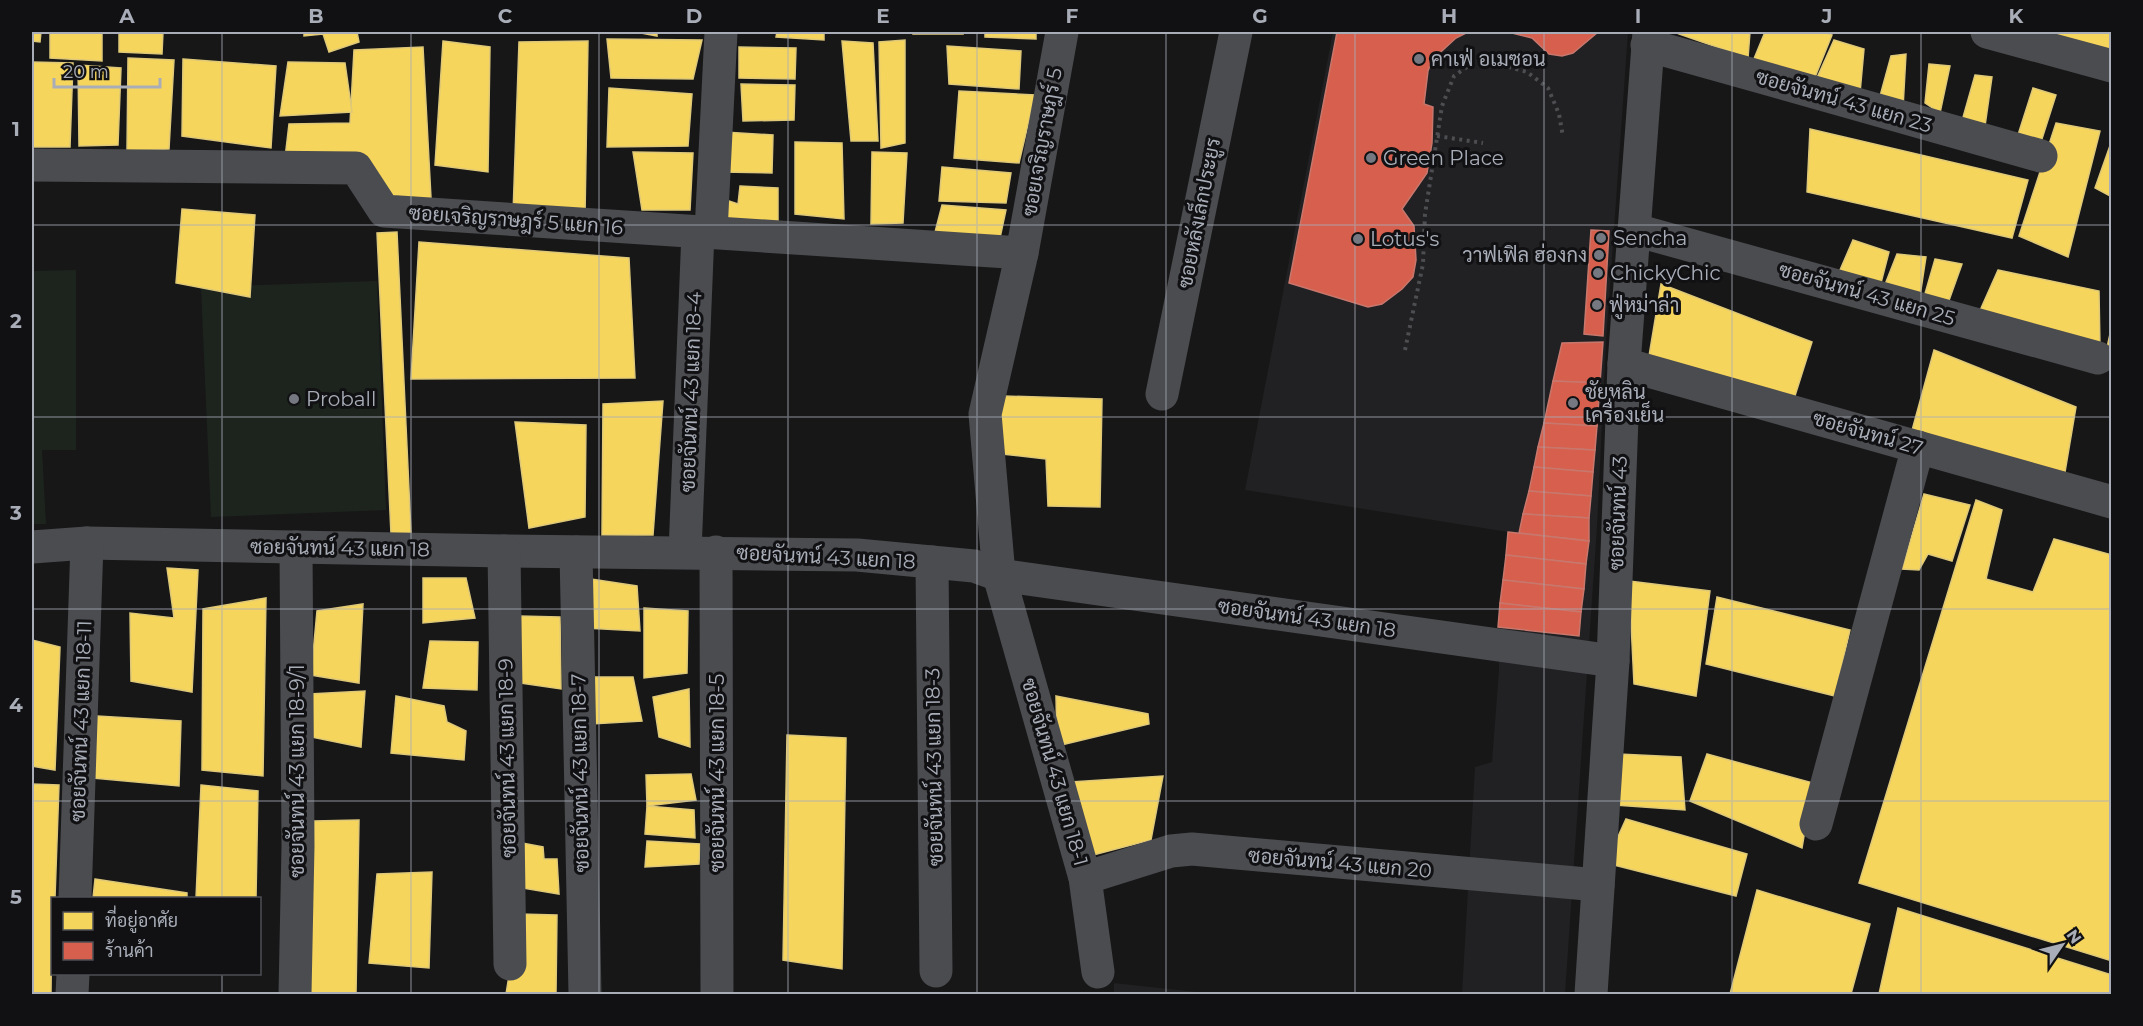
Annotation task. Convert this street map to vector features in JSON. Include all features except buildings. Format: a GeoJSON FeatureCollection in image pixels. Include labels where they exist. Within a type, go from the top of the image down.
{"type":"FeatureCollection","features":[{"type":"Feature","properties":{"kind":"street","name":"ซอยจันทน์ 43 แยก 18-4"},"geometry":{"type":"LineString","coordinates":[[701,552],[705,232],[722,32]]}},
{"type":"Feature","properties":{"kind":"street","name":"ซอยเจริญราษฎร์ 5"},"geometry":{"type":"LineString","coordinates":[[999,575],[985,414],[1022,253],[1062,32]]}},
{"type":"Feature","properties":{"kind":"street","name":"ซอยหลังเล็กประยูร"},"geometry":{"type":"LineString","coordinates":[[1162,394],[1236,32]]}},
{"type":"Feature","properties":{"kind":"street"},"geometry":{"type":"LineString","coordinates":[[1987,32],[2112,66]]}},
{"type":"Feature","properties":{"kind":"street","name":"ซอยจันทน์ 43 แยก 23"},"geometry":{"type":"LineString","coordinates":[[1648,38],[2041,156]]}},
{"type":"Feature","properties":{"kind":"street","name":"ซอยจันทน์ 43"},"geometry":{"type":"LineString","coordinates":[[1591,994],[1613,661],[1624,364],[1648,38]]}},
{"type":"Feature","properties":{"kind":"street","name":"ซอยเจริญราษฎร์ 5 แยก 16"},"geometry":{"type":"LineString","coordinates":[[32,165],[356,168],[384,211],[1022,253]]}},
{"type":"Feature","properties":{"kind":"street","name":"ซอยจันทน์ 43 แยก 25"},"geometry":{"type":"LineString","coordinates":[[1635,230],[2098,358]]}},
{"type":"Feature","properties":{"kind":"street","name":"ซอยจันทน์ 27"},"geometry":{"type":"LineString","coordinates":[[1624,364],[2112,502]]}},
{"type":"Feature","properties":{"kind":"street"},"geometry":{"type":"LineString","coordinates":[[1816,824],[1918,447]]}},
{"type":"Feature","properties":{"kind":"street","name":"ซอยจันทน์ 43 แยก 18"},"geometry":{"type":"LineString","coordinates":[[32,547],[87,543],[857,555],[974,566],[999,575],[1613,661]]}},
{"type":"Feature","properties":{"kind":"street","name":"ซอยจันทน์ 43 แยก 18-11"},"geometry":{"type":"LineString","coordinates":[[75,897],[87,543]]}},
{"type":"Feature","properties":{"kind":"street","name":"ซอยจันทน์ 43 แยก 18-9/1"},"geometry":{"type":"LineString","coordinates":[[295,994],[298,846],[296,547]]}},
{"type":"Feature","properties":{"kind":"street","name":"ซอยจันทน์ 43 แยก 18-9"},"geometry":{"type":"LineString","coordinates":[[504,551],[510,964]]}},
{"type":"Feature","properties":{"kind":"street","name":"ซอยจันทน์ 43 แยก 18-7"},"geometry":{"type":"LineString","coordinates":[[576,552],[585,994]]}},
{"type":"Feature","properties":{"kind":"street","name":"ซอยจันทน์ 43 แยก 18-5"},"geometry":{"type":"LineString","coordinates":[[701,552],[717,994]]}},
{"type":"Feature","properties":{"kind":"street","name":"ซอยจันทน์ 43 แยก 18-3"},"geometry":{"type":"LineString","coordinates":[[932,562],[936,971]]}},
{"type":"Feature","properties":{"kind":"street","name":"ซอยจันทน์ 43 แยก 18-1"},"geometry":{"type":"LineString","coordinates":[[999,575],[1085,878],[1099,984]]}},
{"type":"Feature","properties":{"kind":"street","name":"ซอยจันทน์ 43 แยก 20"},"geometry":{"type":"LineString","coordinates":[[1085,878],[1171,850],[1192,849],[1598,885]]}},
{"type":"Feature","properties":{"kind":"street"},"geometry":{"type":"LineString","coordinates":[[72,994],[73,975]]}},
{"type":"Feature","properties":{"kind":"path"},"geometry":{"type":"LineString","coordinates":[[1405,350],[1423,264],[1425,214],[1442,106],[1454,76],[1470,64],[1502,65],[1527,72],[1548,88],[1559,114],[1563,136]]}},
{"type":"Feature","properties":{"kind":"path"},"geometry":{"type":"LineString","coordinates":[[1437,136],[1483,143]]}},
{"type":"Feature","properties":{"kind":"shaded area"},"geometry":{"type":"Polygon","coordinates":[[[1333,32],[1628,32],[1565,994],[1462,994],[1475,767],[1492,762],[1499,670],[1498,627],[1508,532],[1245,490],[1333,32]]]}},
{"type":"Feature","properties":{"kind":"shaded area"},"geometry":{"type":"Polygon","coordinates":[[[76,270],[76,450],[42,450],[46,524],[32,524],[32,271],[76,270]]]}},
{"type":"Feature","properties":{"kind":"shaded area","name":"Proball"},"geometry":{"type":"Polygon","coordinates":[[[377,281],[386,510],[211,517],[201,287],[377,281]]]}},
{"type":"Feature","properties":{"kind":"shaded area"},"geometry":{"type":"Polygon","coordinates":[[[1114,983],[1215,994],[1114,994],[1114,983]]]}},
{"type":"Feature","properties":{"kind":"place","name":"คาเฟ่ อเมซอน"},"geometry":{"type":"Point","coordinates":[1419,59]}},
{"type":"Feature","properties":{"kind":"place","name":"Green Place"},"geometry":{"type":"Point","coordinates":[1371,158]}},
{"type":"Feature","properties":{"kind":"place","name":"Sencha"},"geometry":{"type":"Point","coordinates":[1601,238]}},
{"type":"Feature","properties":{"kind":"place","name":"Lotus's"},"geometry":{"type":"Point","coordinates":[1358,239]}},
{"type":"Feature","properties":{"kind":"place","name":"วาฟเฟิล ฮ่องกง"},"geometry":{"type":"Point","coordinates":[1599,255]}},
{"type":"Feature","properties":{"kind":"place","name":"ChickyChic"},"geometry":{"type":"Point","coordinates":[1598,273]}},
{"type":"Feature","properties":{"kind":"place","name":"ฟู่หม่าล่า"},"geometry":{"type":"Point","coordinates":[1597,305]}},
{"type":"Feature","properties":{"kind":"place","name":"Proball"},"geometry":{"type":"Point","coordinates":[294,399]}},
{"type":"Feature","properties":{"kind":"place","name":"ชัยหลิน เครื่องเย็น"},"geometry":{"type":"Point","coordinates":[1573,403]}}]}
